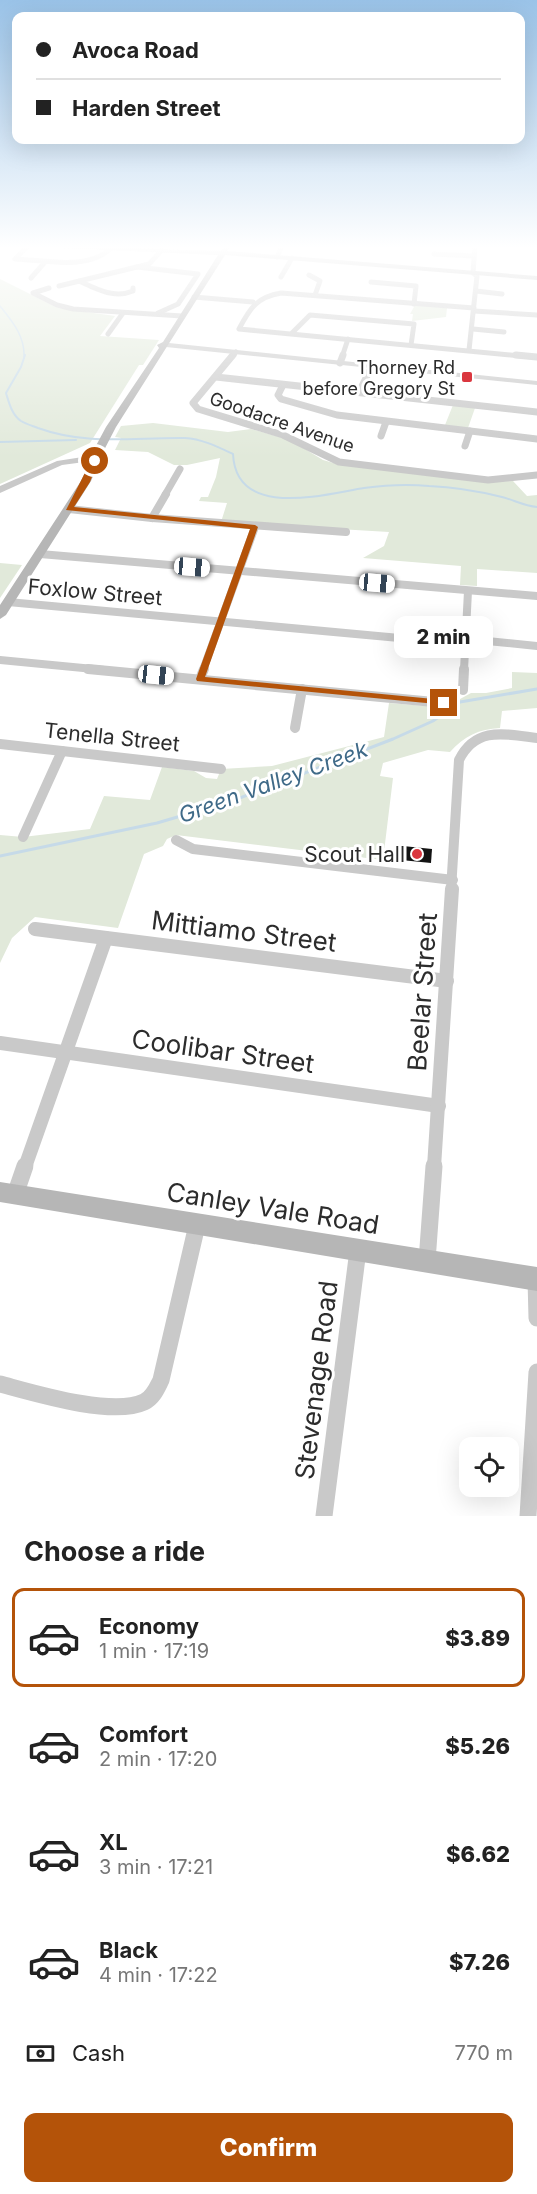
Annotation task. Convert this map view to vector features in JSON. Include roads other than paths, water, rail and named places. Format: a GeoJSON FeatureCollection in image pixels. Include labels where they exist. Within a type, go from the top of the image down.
{"type":"FeatureCollection","features":[{"type":"Feature","properties":{"kind":"main road"},"geometry":{"type":"LineString","coordinates":[[0,615],[86,482],[93,458],[166,345],[182,317]]}},
{"type":"Feature","properties":{"kind":"main road","name":"Canley Vale Road"},"geometry":{"type":"LineString","coordinates":[[7,1194],[537,1279]]}},
{"type":"Feature","properties":{"kind":"street"},"geometry":{"type":"LineString","coordinates":[[108,334],[120,317]]}},
{"type":"Feature","properties":{"kind":"street"},"geometry":{"type":"LineString","coordinates":[[246,317],[239,329],[537,357]]}},
{"type":"Feature","properties":{"kind":"street"},"geometry":{"type":"LineString","coordinates":[[292,333],[307,317]]}},
{"type":"Feature","properties":{"kind":"street"},"geometry":{"type":"LineString","coordinates":[[330,317],[414,324],[411,345]]}},
{"type":"Feature","properties":{"kind":"street"},"geometry":{"type":"LineString","coordinates":[[469,350],[474,317]]}},
{"type":"Feature","properties":{"kind":"street"},"geometry":{"type":"LineString","coordinates":[[473,329],[504,332]]}},
{"type":"Feature","properties":{"kind":"street"},"geometry":{"type":"LineString","coordinates":[[340,363],[348,339]]}},
{"type":"Feature","properties":{"kind":"street"},"geometry":{"type":"LineString","coordinates":[[166,345],[537,383]]}},
{"type":"Feature","properties":{"kind":"street","name":"Goodacre Avenue"},"geometry":{"type":"LineString","coordinates":[[236,352],[193,403],[198,409],[283,435],[339,462],[488,480],[537,474]]}},
{"type":"Feature","properties":{"kind":"street"},"geometry":{"type":"LineString","coordinates":[[359,392],[372,366]]}},
{"type":"Feature","properties":{"kind":"street"},"geometry":{"type":"LineString","coordinates":[[216,378],[537,411]]}},
{"type":"Feature","properties":{"kind":"street"},"geometry":{"type":"LineString","coordinates":[[283,385],[278,395],[281,399],[337,416],[537,439]]}},
{"type":"Feature","properties":{"kind":"street"},"geometry":{"type":"LineString","coordinates":[[381,436],[386,422]]}},
{"type":"Feature","properties":{"kind":"street"},"geometry":{"type":"LineString","coordinates":[[465,446],[470,431]]}},
{"type":"Feature","properties":{"kind":"street"},"geometry":{"type":"LineString","coordinates":[[0,490],[60,464],[93,458]]}},
{"type":"Feature","properties":{"kind":"street"},"geometry":{"type":"LineString","coordinates":[[152,519],[180,469]]}},
{"type":"Feature","properties":{"kind":"street"},"geometry":{"type":"LineString","coordinates":[[69,509],[152,519],[346,532]]}},
{"type":"Feature","properties":{"kind":"street"},"geometry":{"type":"LineString","coordinates":[[200,679],[255,527]]}},
{"type":"Feature","properties":{"kind":"street"},"geometry":{"type":"LineString","coordinates":[[40,554],[537,597]]}},
{"type":"Feature","properties":{"kind":"street"},"geometry":{"type":"LineString","coordinates":[[463,690],[468,591]]}},
{"type":"Feature","properties":{"kind":"street","name":"Foxlow Street"},"geometry":{"type":"LineString","coordinates":[[8,602],[432,641],[537,646]]}},
{"type":"Feature","properties":{"kind":"street"},"geometry":{"type":"LineString","coordinates":[[0,660],[444,703]]}},
{"type":"Feature","properties":{"kind":"street"},"geometry":{"type":"LineString","coordinates":[[295,728],[302,689]]}},
{"type":"Feature","properties":{"kind":"street","name":"Beelar Street"},"geometry":{"type":"LineString","coordinates":[[427,1261],[447,981],[459,760],[469,742],[481,736],[504,735],[537,738]]}},
{"type":"Feature","properties":{"kind":"street","name":"Tenella Street"},"geometry":{"type":"LineString","coordinates":[[0,744],[221,768]]}},
{"type":"Feature","properties":{"kind":"street"},"geometry":{"type":"LineString","coordinates":[[23,837],[62,751]]}},
{"type":"Feature","properties":{"kind":"street"},"geometry":{"type":"LineString","coordinates":[[177,840],[193,849],[453,880]]}},
{"type":"Feature","properties":{"kind":"street","name":"Mittiamo Street"},"geometry":{"type":"LineString","coordinates":[[35,929],[447,981]]}},
{"type":"Feature","properties":{"kind":"street"},"geometry":{"type":"LineString","coordinates":[[7,1194],[66,1052],[106,938]]}},
{"type":"Feature","properties":{"kind":"street","name":"Coolibar Street"},"geometry":{"type":"LineString","coordinates":[[0,1043],[439,1106]]}},
{"type":"Feature","properties":{"kind":"street"},"geometry":{"type":"LineString","coordinates":[[0,1384],[85,1402],[125,1406],[144,1402],[154,1393],[161,1380],[197,1225]]}},
{"type":"Feature","properties":{"kind":"street","name":"Stevenage Road"},"geometry":{"type":"LineString","coordinates":[[324,1516],[358,1250]]}},
{"type":"Feature","properties":{"kind":"street"},"geometry":{"type":"LineString","coordinates":[[537,1279],[537,1318]]}},
{"type":"Feature","properties":{"kind":"street"},"geometry":{"type":"LineString","coordinates":[[528,1516],[537,1372]]}},
{"type":"Feature","properties":{"kind":"waterway"},"geometry":{"type":"LineString","coordinates":[[8,317],[20,336],[24,357]]}},
{"type":"Feature","properties":{"kind":"waterway"},"geometry":{"type":"LineString","coordinates":[[25,355],[6,393],[10,405],[15,416],[21,421],[56,434],[93,439],[185,438],[204,442],[233,454],[238,475],[249,488],[265,495],[285,498],[306,497],[372,487],[421,485],[475,491],[537,507]]}},
{"type":"Feature","properties":{"kind":"waterway"},"geometry":{"type":"LineString","coordinates":[[0,442],[76,440]]}},
{"type":"Feature","properties":{"kind":"waterway","name":"Green Valley Creek"},"geometry":{"type":"LineString","coordinates":[[0,856],[157,823],[232,801],[393,739],[433,721],[460,702],[537,689]]}},
{"type":"Feature","properties":{"kind":"place","name":"Thorney Rd before Gregory St"},"geometry":{"type":"Point","coordinates":[467,377]}},
{"type":"Feature","properties":{"kind":"place","name":"Scout Hall"},"geometry":{"type":"Point","coordinates":[417,854]}}]}
